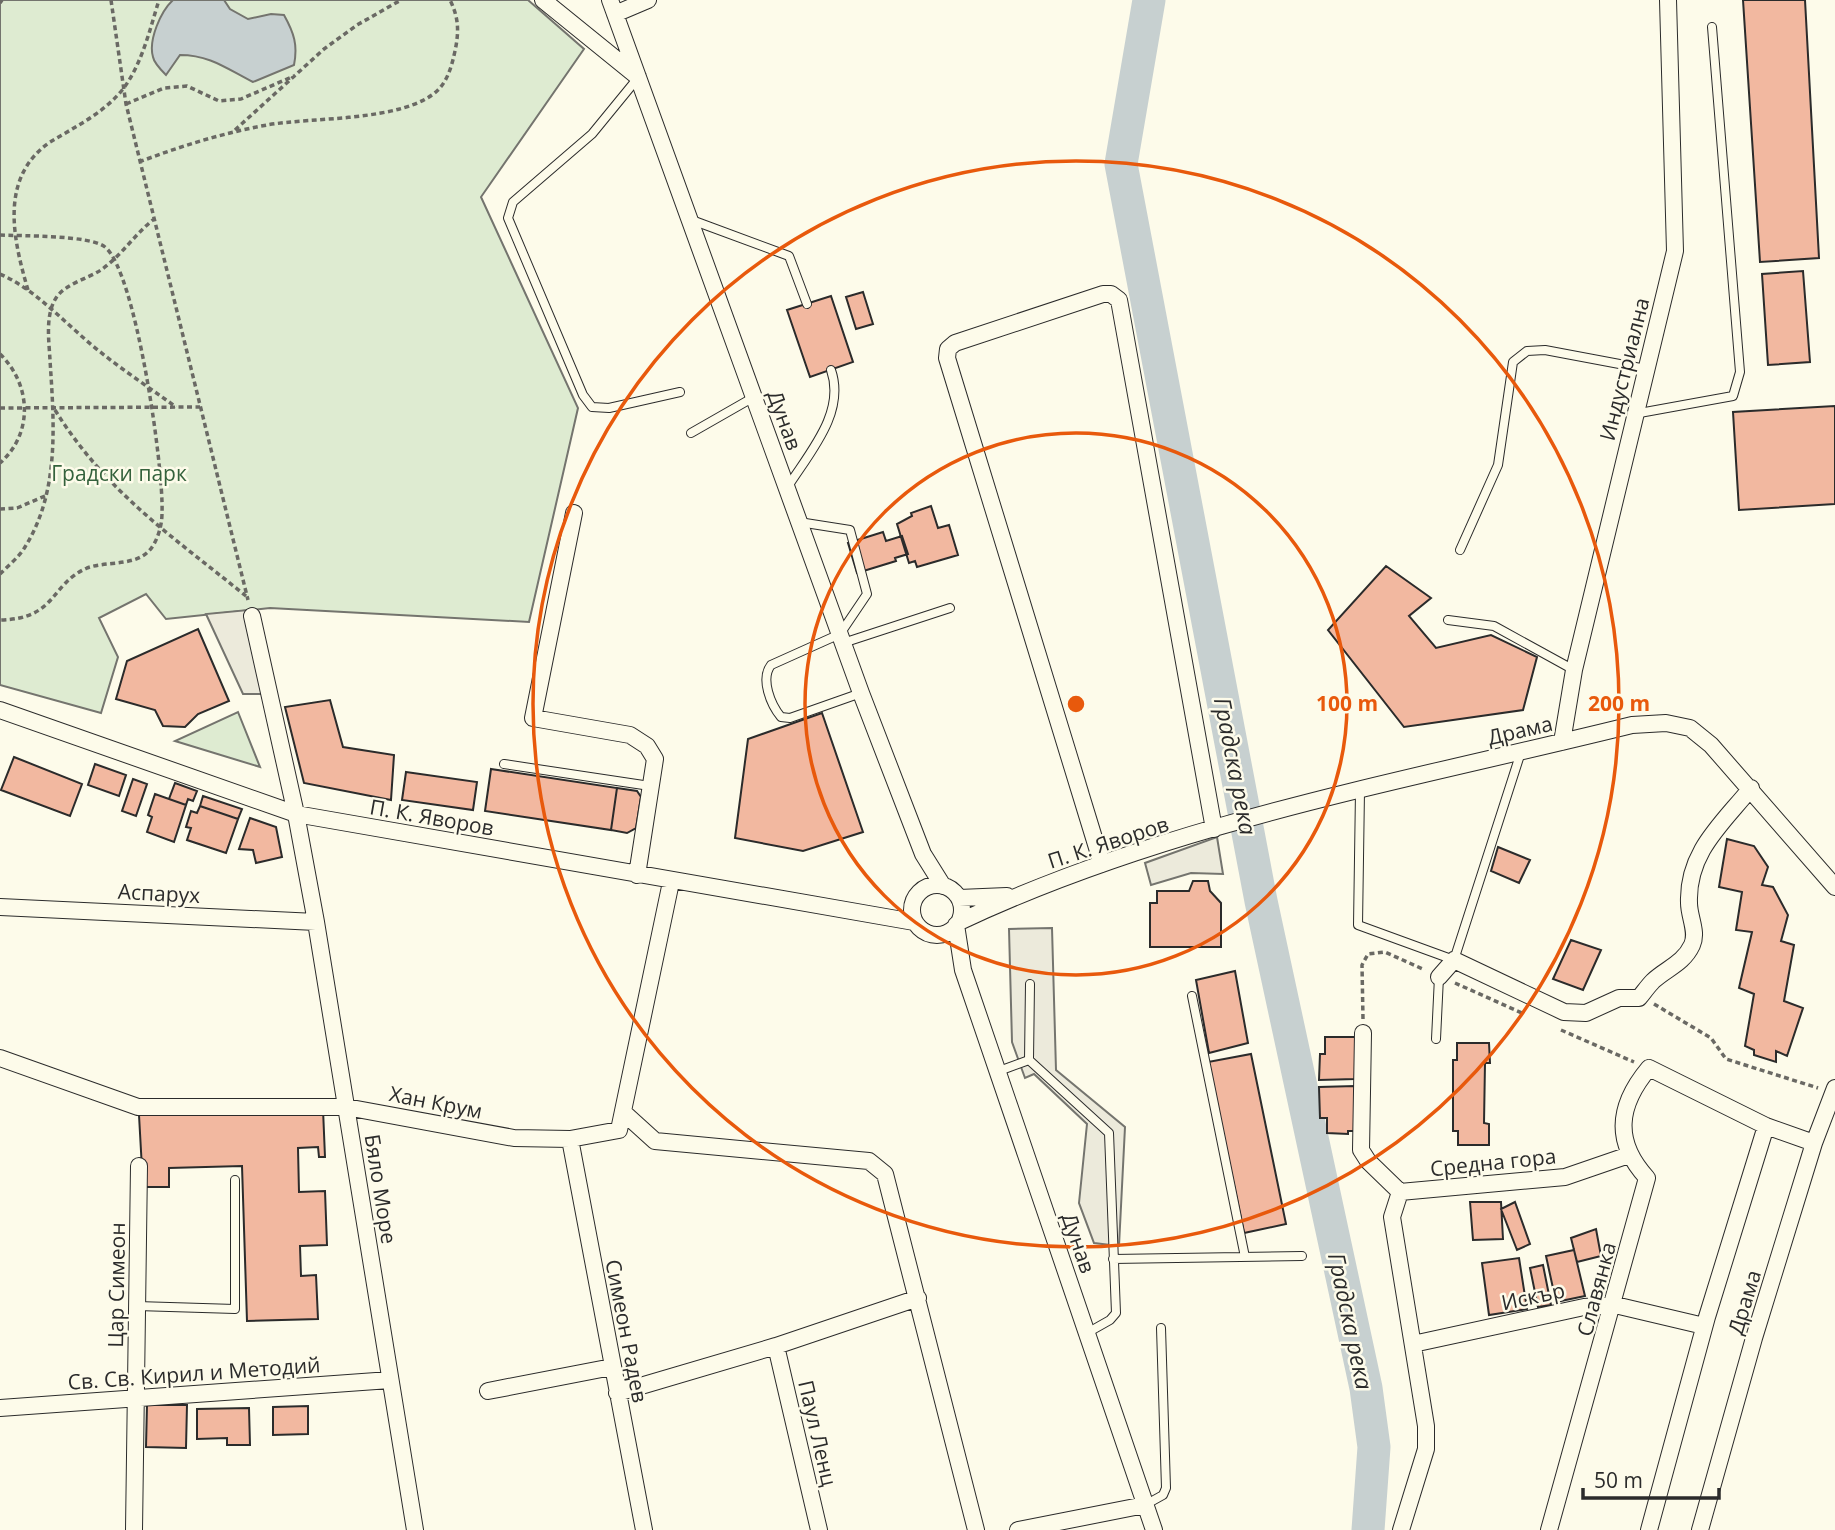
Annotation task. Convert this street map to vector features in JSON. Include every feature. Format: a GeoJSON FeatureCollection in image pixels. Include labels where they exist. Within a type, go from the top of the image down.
{"type":"FeatureCollection","features":[{"type":"Feature","properties":{"kind":"street"},"geometry":{"type":"LineString","coordinates":[[543,0],[638,77]]}},
{"type":"Feature","properties":{"kind":"street"},"geometry":{"type":"LineString","coordinates":[[612,7],[648,0]]}},
{"type":"Feature","properties":{"kind":"street","name":"Индустриална"},"geometry":{"type":"LineString","coordinates":[[1562,742],[1574,670],[1675,251],[1668,0]]}},
{"type":"Feature","properties":{"kind":"street","name":"Дунав"},"geometry":{"type":"LineString","coordinates":[[612,7],[861,693],[923,854],[943,886]]}},
{"type":"Feature","properties":{"kind":"street"},"geometry":{"type":"LineString","coordinates":[[1102,864],[947,358],[948,349],[955,343],[1103,294],[1111,294],[1119,300],[1214,829]]}},
{"type":"Feature","properties":{"kind":"street"},"geometry":{"type":"LineString","coordinates":[[574,513],[533,718],[630,736],[647,746],[654,759],[637,875]]}},
{"type":"Feature","properties":{"kind":"street","name":"Бяло Море"},"geometry":{"type":"LineString","coordinates":[[252,616],[296,814],[316,922],[415,1530]]}},
{"type":"Feature","properties":{"kind":"street","name":"П. К. Яворов"},"geometry":{"type":"LineString","coordinates":[[0,710],[296,814],[671,882],[870,912],[914,922]]}},
{"type":"Feature","properties":{"kind":"street","name":"Драма"},"geometry":{"type":"LineString","coordinates":[[1274,810],[1632,724],[1665,723],[1690,728],[1731,765],[1835,887]]}},
{"type":"Feature","properties":{"kind":"street"},"geometry":{"type":"LineString","coordinates":[[1439,976],[1454,960],[1564,1012],[1586,1013],[1619,998],[1639,998],[1653,980],[1680,963],[1693,943],[1693,922],[1688,904],[1692,876],[1702,847],[1720,821],[1751,788]]}},
{"type":"Feature","properties":{"kind":"street","name":"П. К. Яворов"},"geometry":{"type":"LineString","coordinates":[[958,924],[1016,895],[1102,864],[1274,810]]}},
{"type":"Feature","properties":{"kind":"street","name":"Дунав"},"geometry":{"type":"LineString","coordinates":[[923,854],[924,888]]}},
{"type":"Feature","properties":{"kind":"street"},"geometry":{"type":"LineString","coordinates":[[671,882],[623,1112],[654,1141],[869,1161],[885,1174],[976,1530]]}},
{"type":"Feature","properties":{"kind":"street"},"geometry":{"type":"LineString","coordinates":[[943,886],[959,898],[962,914],[958,924],[939,935],[925,932],[914,922],[913,903],[924,888],[943,886]]}},
{"type":"Feature","properties":{"kind":"street","name":"П. К. Яворов"},"geometry":{"type":"LineString","coordinates":[[959,898],[1016,895]]}},
{"type":"Feature","properties":{"kind":"street","name":"П. К. Яворов"},"geometry":{"type":"LineString","coordinates":[[870,912],[913,903]]}},
{"type":"Feature","properties":{"kind":"street","name":"Аспарух"},"geometry":{"type":"LineString","coordinates":[[0,907],[316,922]]}},
{"type":"Feature","properties":{"kind":"street","name":"Дунав"},"geometry":{"type":"LineString","coordinates":[[958,924],[963,970],[1154,1530]]}},
{"type":"Feature","properties":{"kind":"street","name":"Дунав"},"geometry":{"type":"LineString","coordinates":[[939,935],[963,970]]}},
{"type":"Feature","properties":{"kind":"street"},"geometry":{"type":"LineString","coordinates":[[1363,1033],[1361,1150],[1368,1161],[1400,1192],[1392,1217],[1413,1344],[1426,1449],[1401,1530]]}},
{"type":"Feature","properties":{"kind":"street","name":"Хан Крум"},"geometry":{"type":"LineString","coordinates":[[0,1058],[138,1107],[346,1107],[514,1138],[570,1139],[619,1130],[623,1112]]}},
{"type":"Feature","properties":{"kind":"street","name":"Славянка"},"geometry":{"type":"LineString","coordinates":[[1549,1530],[1615,1305],[1647,1178],[1629,1156],[1625,1140],[1624,1113],[1633,1087],[1649,1068],[1766,1126]]}},
{"type":"Feature","properties":{"kind":"street","name":"Драма"},"geometry":{"type":"LineString","coordinates":[[1700,1530],[1814,1143],[1834,1091]]}},
{"type":"Feature","properties":{"kind":"street"},"geometry":{"type":"LineString","coordinates":[[1649,1530],[1704,1326],[1766,1126],[1814,1143]]}},
{"type":"Feature","properties":{"kind":"street","name":"Симеон Радев"},"geometry":{"type":"LineString","coordinates":[[570,1139],[644,1530]]}},
{"type":"Feature","properties":{"kind":"street","name":"Средна гора"},"geometry":{"type":"LineString","coordinates":[[1400,1192],[1564,1177],[1629,1156]]}},
{"type":"Feature","properties":{"kind":"street","name":"Цар Симеон"},"geometry":{"type":"LineString","coordinates":[[134,1530],[139,1166]]}},
{"type":"Feature","properties":{"kind":"street"},"geometry":{"type":"LineString","coordinates":[[617,1392],[776,1346],[918,1298]]}},
{"type":"Feature","properties":{"kind":"street","name":"Искър"},"geometry":{"type":"LineString","coordinates":[[1413,1344],[1584,1307],[1615,1305],[1704,1326]]}},
{"type":"Feature","properties":{"kind":"street","name":"Паул Ленц"},"geometry":{"type":"LineString","coordinates":[[776,1346],[819,1530]]}},
{"type":"Feature","properties":{"kind":"street"},"geometry":{"type":"LineString","coordinates":[[488,1391],[612,1367]]}},
{"type":"Feature","properties":{"kind":"street","name":"Св. Св. Кирил и Методий"},"geometry":{"type":"LineString","coordinates":[[0,1408],[390,1380]]}},
{"type":"Feature","properties":{"kind":"street"},"geometry":{"type":"LineString","coordinates":[[1018,1530],[1145,1506]]}},
{"type":"Feature","properties":{"kind":"lane"},"geometry":{"type":"LineString","coordinates":[[1634,414],[1733,396],[1740,373],[1712,27]]}},
{"type":"Feature","properties":{"kind":"lane"},"geometry":{"type":"LineString","coordinates":[[638,77],[592,134],[513,202],[508,218],[583,395],[592,407],[609,408],[681,392]]}},
{"type":"Feature","properties":{"kind":"lane"},"geometry":{"type":"LineString","coordinates":[[689,219],[789,256],[807,304]]}},
{"type":"Feature","properties":{"kind":"lane"},"geometry":{"type":"LineString","coordinates":[[1460,550],[1498,465],[1513,362],[1527,351],[1545,350],[1646,369]]}},
{"type":"Feature","properties":{"kind":"lane"},"geometry":{"type":"LineString","coordinates":[[787,488],[829,421],[836,384],[831,370]]}},
{"type":"Feature","properties":{"kind":"lane"},"geometry":{"type":"LineString","coordinates":[[691,433],[754,397]]}},
{"type":"Feature","properties":{"kind":"lane"},"geometry":{"type":"LineString","coordinates":[[799,522],[850,530],[867,594],[841,638]]}},
{"type":"Feature","properties":{"kind":"lane"},"geometry":{"type":"LineString","coordinates":[[861,693],[790,718],[782,717],[777,712],[765,680],[765,672],[771,665],[841,638],[950,608]]}},
{"type":"Feature","properties":{"kind":"lane"},"geometry":{"type":"LineString","coordinates":[[1448,620],[1494,626],[1574,670]]}},
{"type":"Feature","properties":{"kind":"lane"},"geometry":{"type":"LineString","coordinates":[[1360,791],[1358,925],[1454,960],[1521,751]]}},
{"type":"Feature","properties":{"kind":"lane"},"geometry":{"type":"LineString","coordinates":[[504,764],[650,786]]}},
{"type":"Feature","properties":{"kind":"lane"},"geometry":{"type":"LineString","coordinates":[[1436,1039],[1439,976]]}},
{"type":"Feature","properties":{"kind":"lane"},"geometry":{"type":"LineString","coordinates":[[1030,984],[1029,1060],[1109,1133],[1116,1312],[1110,1320],[1087,1333]]}},
{"type":"Feature","properties":{"kind":"lane"},"geometry":{"type":"LineString","coordinates":[[1192,996],[1245,1257]]}},
{"type":"Feature","properties":{"kind":"lane"},"geometry":{"type":"LineString","coordinates":[[999,1072],[1029,1060]]}},
{"type":"Feature","properties":{"kind":"lane"},"geometry":{"type":"LineString","coordinates":[[137,1307],[236,1308],[236,1180]]}},
{"type":"Feature","properties":{"kind":"lane"},"geometry":{"type":"LineString","coordinates":[[1113,1259],[1302,1256]]}},
{"type":"Feature","properties":{"kind":"lane"},"geometry":{"type":"LineString","coordinates":[[1145,1506],[1163,1495],[1166,1488],[1161,1328]]}},
{"type":"Feature","properties":{"kind":"path"},"geometry":{"type":"LineString","coordinates":[[111,0],[126,104],[139,162],[252,616]]}},
{"type":"Feature","properties":{"kind":"path"},"geometry":{"type":"LineString","coordinates":[[28,290],[14,236],[10,202],[14,181],[23,162],[47,143],[79,126],[124,88],[144,48],[159,0]]}},
{"type":"Feature","properties":{"kind":"path"},"geometry":{"type":"LineString","coordinates":[[234,131],[324,49],[357,25],[401,0]]}},
{"type":"Feature","properties":{"kind":"path"},"geometry":{"type":"LineString","coordinates":[[139,162],[190,142],[234,131],[402,108],[438,90],[452,67],[457,41],[458,18],[450,0]]}},
{"type":"Feature","properties":{"kind":"path"},"geometry":{"type":"LineString","coordinates":[[126,104],[164,88],[187,86],[219,101],[241,99],[299,74]]}},
{"type":"Feature","properties":{"kind":"path"},"geometry":{"type":"LineString","coordinates":[[0,574],[24,549],[40,516],[45,496],[53,448],[54,408],[49,335],[52,306],[58,295],[115,260],[138,232],[154,219]]}},
{"type":"Feature","properties":{"kind":"path"},"geometry":{"type":"LineString","coordinates":[[0,235],[67,238],[103,245],[115,260],[153,407],[160,467],[161,527],[153,546],[141,557],[89,567],[73,576],[44,609],[13,620],[0,620]]}},
{"type":"Feature","properties":{"kind":"path"},"geometry":{"type":"LineString","coordinates":[[0,274],[52,306],[76,332],[176,407]]}},
{"type":"Feature","properties":{"kind":"path"},"geometry":{"type":"LineString","coordinates":[[0,354],[11,365],[22,385],[25,408],[23,428],[15,446],[0,463]]}},
{"type":"Feature","properties":{"kind":"path"},"geometry":{"type":"LineString","coordinates":[[0,408],[201,407]]}},
{"type":"Feature","properties":{"kind":"path"},"geometry":{"type":"LineString","coordinates":[[54,408],[88,459],[116,490],[247,597]]}},
{"type":"Feature","properties":{"kind":"path"},"geometry":{"type":"LineString","coordinates":[[0,509],[18,508],[45,496]]}},
{"type":"Feature","properties":{"kind":"path"},"geometry":{"type":"LineString","coordinates":[[1363,1033],[1362,965],[1368,954],[1385,952],[1439,976]]}},
{"type":"Feature","properties":{"kind":"path"},"geometry":{"type":"LineString","coordinates":[[1639,998],[1660,1006],[1711,1038],[1726,1059],[1834,1091]]}},
{"type":"Feature","properties":{"kind":"green space","name":"Градски парк"},"geometry":{"type":"Polygon","coordinates":[[[0,0],[528,0],[584,49],[481,197],[578,408],[529,622],[270,608],[166,619],[146,594],[99,618],[118,657],[101,713],[0,685],[0,0]]]}},
{"type":"Feature","properties":{"kind":"green space"},"geometry":{"type":"Polygon","coordinates":[[[238,712],[260,767],[175,741],[238,712]]]}},
{"type":"Feature","properties":{"kind":"shaded area"},"geometry":{"type":"Polygon","coordinates":[[[173,0],[224,0],[230,9],[248,19],[271,14],[284,15],[294,39],[294,65],[253,82],[209,60],[180,55],[166,75],[154,59],[152,42],[160,18],[173,0]]]}},
{"type":"Feature","properties":{"kind":"shaded area"},"geometry":{"type":"Polygon","coordinates":[[[248,610],[262,694],[243,694],[206,614],[248,610]]]}},
{"type":"Feature","properties":{"kind":"shaded area"},"geometry":{"type":"Polygon","coordinates":[[[1217,837],[1223,874],[1191,873],[1151,885],[1145,863],[1217,837]]]}},
{"type":"Feature","properties":{"kind":"shaded area"},"geometry":{"type":"Polygon","coordinates":[[[1052,928],[1056,1070],[1125,1127],[1119,1246],[1094,1243],[1079,1203],[1087,1124],[1034,1074],[1025,1078],[1012,1042],[1009,929],[1052,928]]]}},
{"type":"Feature","properties":{"kind":"building"},"geometry":{"type":"Polygon","coordinates":[[[1743,0],[1805,0],[1819,258],[1760,262],[1743,0]]]}},
{"type":"Feature","properties":{"kind":"building"},"geometry":{"type":"Polygon","coordinates":[[[1803,271],[1810,362],[1768,365],[1762,274],[1803,271]]]}},
{"type":"Feature","properties":{"kind":"building"},"geometry":{"type":"Polygon","coordinates":[[[863,292],[873,324],[856,329],[846,297],[863,292]]]}},
{"type":"Feature","properties":{"kind":"building"},"geometry":{"type":"Polygon","coordinates":[[[831,296],[853,362],[810,377],[787,310],[831,296]]]}},
{"type":"Feature","properties":{"kind":"building"},"geometry":{"type":"Polygon","coordinates":[[[1835,406],[1835,504],[1739,510],[1733,412],[1835,406]]]}},
{"type":"Feature","properties":{"kind":"building"},"geometry":{"type":"Polygon","coordinates":[[[931,506],[938,528],[949,525],[958,555],[917,567],[915,561],[909,563],[897,524],[912,516],[911,513],[931,506]]]}},
{"type":"Feature","properties":{"kind":"building"},"geometry":{"type":"Polygon","coordinates":[[[883,532],[886,541],[902,536],[908,554],[895,558],[896,561],[857,573],[848,543],[883,532]]]}},
{"type":"Feature","properties":{"kind":"building"},"geometry":{"type":"Polygon","coordinates":[[[1386,566],[1431,598],[1409,616],[1436,648],[1491,635],[1537,657],[1523,710],[1404,727],[1328,630],[1386,566]]]}},
{"type":"Feature","properties":{"kind":"building"},"geometry":{"type":"Polygon","coordinates":[[[198,629],[229,701],[198,714],[185,727],[163,726],[155,710],[116,699],[127,661],[198,629]]]}},
{"type":"Feature","properties":{"kind":"building"},"geometry":{"type":"Polygon","coordinates":[[[330,700],[343,747],[394,755],[391,800],[304,783],[285,707],[330,700]]]}},
{"type":"Feature","properties":{"kind":"building"},"geometry":{"type":"Polygon","coordinates":[[[822,713],[863,832],[803,851],[735,838],[748,739],[822,713]]]}},
{"type":"Feature","properties":{"kind":"building"},"geometry":{"type":"Polygon","coordinates":[[[14,757],[82,784],[70,816],[1,790],[14,757]]]}},
{"type":"Feature","properties":{"kind":"building"},"geometry":{"type":"Polygon","coordinates":[[[95,764],[126,775],[119,796],[88,785],[95,764]]]}},
{"type":"Feature","properties":{"kind":"building"},"geometry":{"type":"Polygon","coordinates":[[[491,769],[617,788],[611,830],[485,811],[491,769]]]}},
{"type":"Feature","properties":{"kind":"building"},"geometry":{"type":"Polygon","coordinates":[[[406,772],[477,782],[473,810],[402,800],[406,772]]]}},
{"type":"Feature","properties":{"kind":"building"},"geometry":{"type":"Polygon","coordinates":[[[133,779],[147,784],[136,816],[122,811],[133,779]]]}},
{"type":"Feature","properties":{"kind":"building"},"geometry":{"type":"Polygon","coordinates":[[[175,783],[197,791],[193,801],[188,799],[186,805],[169,799],[175,783]]]}},
{"type":"Feature","properties":{"kind":"building"},"geometry":{"type":"Polygon","coordinates":[[[617,788],[637,791],[641,797],[636,828],[627,833],[611,830],[617,788]]]}},
{"type":"Feature","properties":{"kind":"building"},"geometry":{"type":"Polygon","coordinates":[[[155,794],[186,805],[174,842],[147,832],[152,817],[148,815],[155,794]]]}},
{"type":"Feature","properties":{"kind":"building"},"geometry":{"type":"Polygon","coordinates":[[[203,796],[242,809],[238,819],[200,806],[203,796]]]}},
{"type":"Feature","properties":{"kind":"building"},"geometry":{"type":"Polygon","coordinates":[[[200,806],[238,819],[226,853],[187,840],[191,828],[186,827],[191,811],[197,813],[200,806]]]}},
{"type":"Feature","properties":{"kind":"building"},"geometry":{"type":"Polygon","coordinates":[[[250,818],[276,827],[282,857],[256,863],[253,850],[239,849],[250,818]]]}},
{"type":"Feature","properties":{"kind":"building"},"geometry":{"type":"Polygon","coordinates":[[[1727,839],[1754,846],[1768,867],[1762,885],[1773,887],[1788,915],[1781,941],[1794,945],[1784,1001],[1803,1008],[1787,1056],[1776,1051],[1776,1062],[1754,1055],[1754,1050],[1745,1046],[1754,994],[1739,988],[1752,932],[1736,930],[1742,892],[1719,887],[1727,839]]]}},
{"type":"Feature","properties":{"kind":"building"},"geometry":{"type":"Polygon","coordinates":[[[1498,847],[1530,860],[1519,883],[1491,871],[1498,847]]]}},
{"type":"Feature","properties":{"kind":"building"},"geometry":{"type":"Polygon","coordinates":[[[1193,881],[1208,881],[1210,891],[1221,903],[1221,947],[1150,947],[1150,903],[1157,903],[1157,891],[1189,891],[1193,881]]]}},
{"type":"Feature","properties":{"kind":"building"},"geometry":{"type":"Polygon","coordinates":[[[1571,940],[1601,950],[1583,990],[1553,979],[1571,940]]]}},
{"type":"Feature","properties":{"kind":"building"},"geometry":{"type":"Polygon","coordinates":[[[1235,971],[1248,1043],[1209,1053],[1196,980],[1235,971]]]}},
{"type":"Feature","properties":{"kind":"building"},"geometry":{"type":"Polygon","coordinates":[[[1325,1037],[1355,1037],[1355,1079],[1319,1080],[1320,1054],[1325,1054],[1325,1037]]]}},
{"type":"Feature","properties":{"kind":"building"},"geometry":{"type":"Polygon","coordinates":[[[1457,1043],[1489,1043],[1490,1063],[1485,1063],[1484,1123],[1489,1124],[1489,1145],[1458,1145],[1458,1131],[1453,1131],[1453,1060],[1457,1060],[1457,1043]]]}},
{"type":"Feature","properties":{"kind":"building"},"geometry":{"type":"Polygon","coordinates":[[[1251,1054],[1286,1224],[1244,1233],[1208,1062],[1251,1054]]]}},
{"type":"Feature","properties":{"kind":"building"},"geometry":{"type":"Polygon","coordinates":[[[1355,1086],[1355,1131],[1348,1131],[1348,1134],[1327,1133],[1327,1118],[1320,1118],[1319,1087],[1355,1086]]]}},
{"type":"Feature","properties":{"kind":"building"},"geometry":{"type":"Polygon","coordinates":[[[323,1109],[325,1157],[319,1157],[318,1147],[298,1148],[299,1192],[325,1191],[327,1245],[300,1246],[301,1276],[316,1275],[318,1319],[247,1321],[242,1166],[169,1168],[169,1187],[143,1187],[139,1115],[323,1109]]]}},
{"type":"Feature","properties":{"kind":"building"},"geometry":{"type":"Polygon","coordinates":[[[1470,1202],[1501,1202],[1503,1239],[1473,1240],[1470,1202]]]}},
{"type":"Feature","properties":{"kind":"building"},"geometry":{"type":"Polygon","coordinates":[[[1515,1202],[1530,1244],[1517,1250],[1501,1209],[1515,1202]]]}},
{"type":"Feature","properties":{"kind":"building"},"geometry":{"type":"Polygon","coordinates":[[[1596,1229],[1601,1256],[1577,1262],[1571,1238],[1596,1229]]]}},
{"type":"Feature","properties":{"kind":"building"},"geometry":{"type":"Polygon","coordinates":[[[1574,1250],[1585,1296],[1556,1302],[1546,1256],[1574,1250]]]}},
{"type":"Feature","properties":{"kind":"building"},"geometry":{"type":"Polygon","coordinates":[[[1519,1258],[1527,1309],[1489,1315],[1482,1263],[1519,1258]]]}},
{"type":"Feature","properties":{"kind":"building"},"geometry":{"type":"Polygon","coordinates":[[[1543,1265],[1551,1305],[1538,1307],[1530,1268],[1543,1265]]]}},
{"type":"Feature","properties":{"kind":"building"},"geometry":{"type":"Polygon","coordinates":[[[147,1405],[187,1405],[186,1448],[146,1447],[147,1405]]]}},
{"type":"Feature","properties":{"kind":"building"},"geometry":{"type":"Polygon","coordinates":[[[308,1406],[308,1434],[273,1435],[273,1407],[308,1406]]]}},
{"type":"Feature","properties":{"kind":"building"},"geometry":{"type":"Polygon","coordinates":[[[249,1408],[250,1445],[227,1445],[227,1438],[197,1439],[197,1409],[249,1408]]]}},
{"type":"Feature","properties":{"kind":"waterway","name":"Градска река"},"geometry":{"type":"LineString","coordinates":[[1149,0],[1121,164],[1261,901],[1366,1388],[1374,1447],[1368,1530]]}}]}
